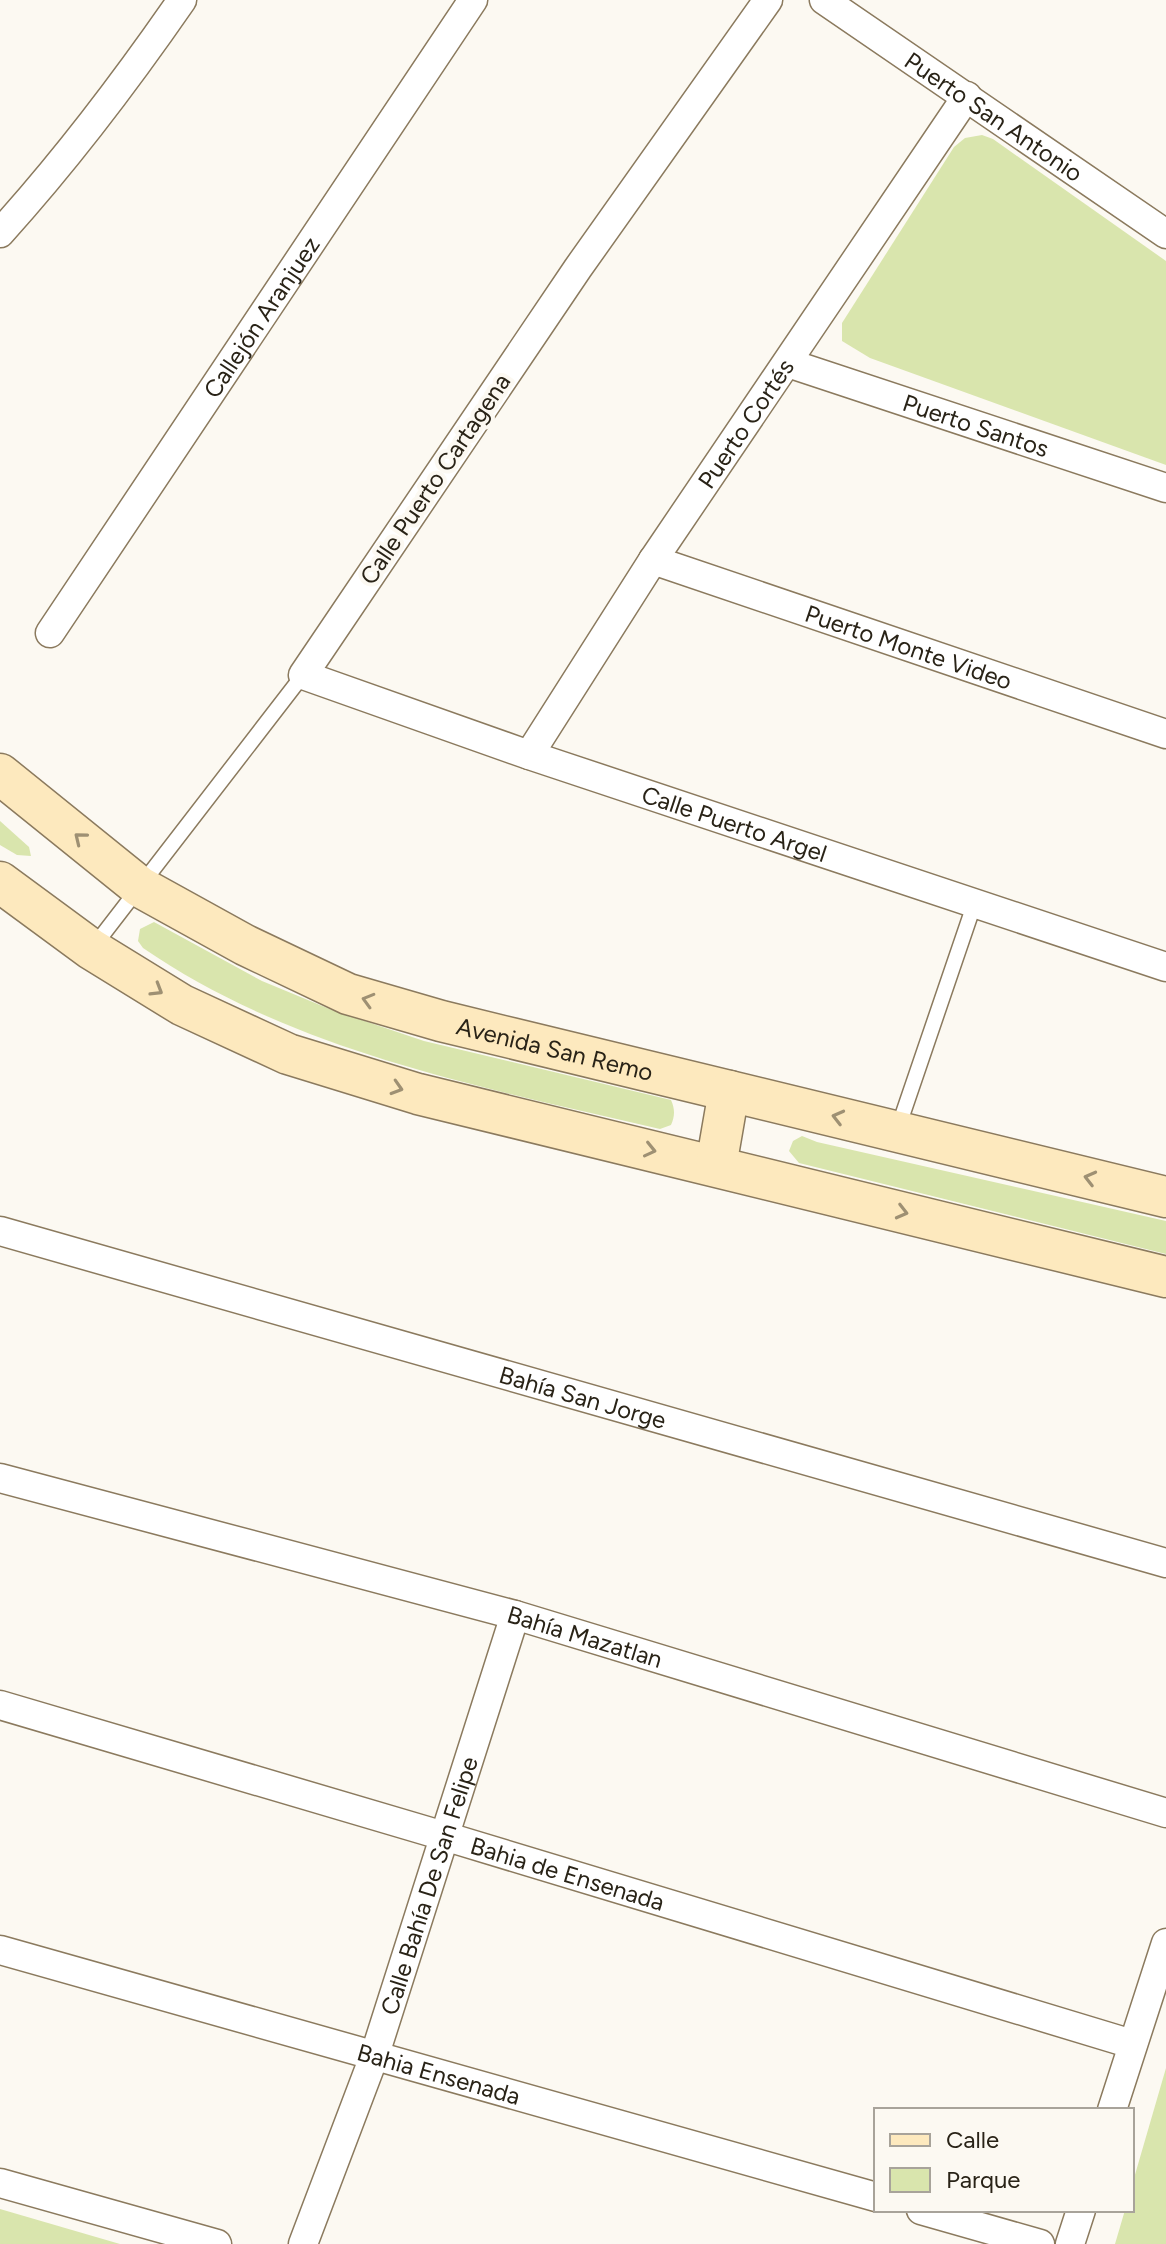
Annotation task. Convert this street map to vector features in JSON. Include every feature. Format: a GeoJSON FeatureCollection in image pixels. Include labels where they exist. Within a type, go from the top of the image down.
{"type":"FeatureCollection","features":[{"type":"Feature","properties":{"kind":"street"},"geometry":{"type":"LineString","coordinates":[[0,233],[54,173],[146,53],[182,0]]}},
{"type":"Feature","properties":{"kind":"street","name":"Callejón Aranjuez"},"geometry":{"type":"LineString","coordinates":[[50,633],[473,0]]}},
{"type":"Feature","properties":{"kind":"street","name":"Calle Puerto Cartagena"},"geometry":{"type":"LineString","coordinates":[[303,675],[578,268],[768,0]]}},
{"type":"Feature","properties":{"kind":"street","name":"Puerto San Antonio"},"geometry":{"type":"LineString","coordinates":[[824,0],[1166,234]]}},
{"type":"Feature","properties":{"kind":"street","name":"Puerto Cortés"},"geometry":{"type":"LineString","coordinates":[[529,755],[653,560],[967,96]]}},
{"type":"Feature","properties":{"kind":"street","name":"Puerto Santos"},"geometry":{"type":"LineString","coordinates":[[788,363],[1166,488]]}},
{"type":"Feature","properties":{"kind":"street","name":"Puerto Monte Video"},"geometry":{"type":"LineString","coordinates":[[653,560],[1166,734]]}},
{"type":"Feature","properties":{"kind":"street","name":"Calle Puerto Argel"},"geometry":{"type":"LineString","coordinates":[[303,675],[529,755],[1166,967]]}},
{"type":"Feature","properties":{"kind":"street","name":"Avenida San Remo"},"geometry":{"type":"LineString","coordinates":[[0,774],[140,887],[245,945],[348,994],[441,1021],[1166,1197]]}},
{"type":"Feature","properties":{"kind":"street"},"geometry":{"type":"LineString","coordinates":[[0,882],[91,949],[182,1005],[288,1054],[418,1094],[1166,1277]]}},
{"type":"Feature","properties":{"kind":"street"},"geometry":{"type":"LineString","coordinates":[[716,1166],[729,1091]]}},
{"type":"Feature","properties":{"kind":"street","name":"Bahía San Jorge"},"geometry":{"type":"LineString","coordinates":[[0,1231],[1166,1563]]}},
{"type":"Feature","properties":{"kind":"street","name":"Bahía Mazatlan"},"geometry":{"type":"LineString","coordinates":[[0,1478],[515,1615],[1166,1813]]}},
{"type":"Feature","properties":{"kind":"street","name":"Calle Bahía De San Felipe"},"geometry":{"type":"LineString","coordinates":[[303,2244],[375,2054],[515,1615]]}},
{"type":"Feature","properties":{"kind":"street","name":"Bahia de Ensenada"},"geometry":{"type":"LineString","coordinates":[[0,1705],[1132,2044]]}},
{"type":"Feature","properties":{"kind":"street"},"geometry":{"type":"LineString","coordinates":[[1113,2108],[1166,1943]]}},
{"type":"Feature","properties":{"kind":"street","name":"Bahia Ensenada"},"geometry":{"type":"LineString","coordinates":[[0,1950],[874,2196]]}},
{"type":"Feature","properties":{"kind":"street"},"geometry":{"type":"LineString","coordinates":[[0,2183],[217,2244]]}},
{"type":"Feature","properties":{"kind":"street"},"geometry":{"type":"LineString","coordinates":[[928,2212],[1040,2244]]}},
{"type":"Feature","properties":{"kind":"street"},"geometry":{"type":"LineString","coordinates":[[1070,2244],[1080,2212]]}},
{"type":"Feature","properties":{"kind":"lane","name":"Calle Puerto Cartagena"},"geometry":{"type":"LineString","coordinates":[[91,949],[303,675]]}},
{"type":"Feature","properties":{"kind":"lane"},"geometry":{"type":"LineString","coordinates":[[897,1131],[974,905]]}},
{"type":"Feature","properties":{"kind":"green space"},"geometry":{"type":"Polygon","coordinates":[[[982,135],[993,139],[1166,261],[1166,465],[870,358],[842,341],[842,323],[954,147],[965,138],[982,135]]]}},
{"type":"Feature","properties":{"kind":"green space"},"geometry":{"type":"Polygon","coordinates":[[[0,821],[29,847],[31,856],[17,855],[0,845],[0,821]]]}},
{"type":"Feature","properties":{"kind":"green space"},"geometry":{"type":"Polygon","coordinates":[[[154,922],[262,981],[332,1010],[424,1041],[671,1100],[674,1112],[671,1125],[660,1129],[459,1081],[392,1062],[263,1015],[202,984],[143,948],[138,941],[140,929],[154,922]]]}},
{"type":"Feature","properties":{"kind":"green space"},"geometry":{"type":"Polygon","coordinates":[[[802,1136],[817,1142],[1166,1221],[1166,1254],[799,1163],[789,1151],[793,1141],[802,1136]]]}},
{"type":"Feature","properties":{"kind":"green space"},"geometry":{"type":"Polygon","coordinates":[[[1166,2068],[1166,2244],[1115,2244],[1124,2212],[1134,2212],[1134,2178],[1166,2068]]]}},
{"type":"Feature","properties":{"kind":"green space"},"geometry":{"type":"Polygon","coordinates":[[[0,2209],[120,2244],[0,2244],[0,2209]]]}}]}
